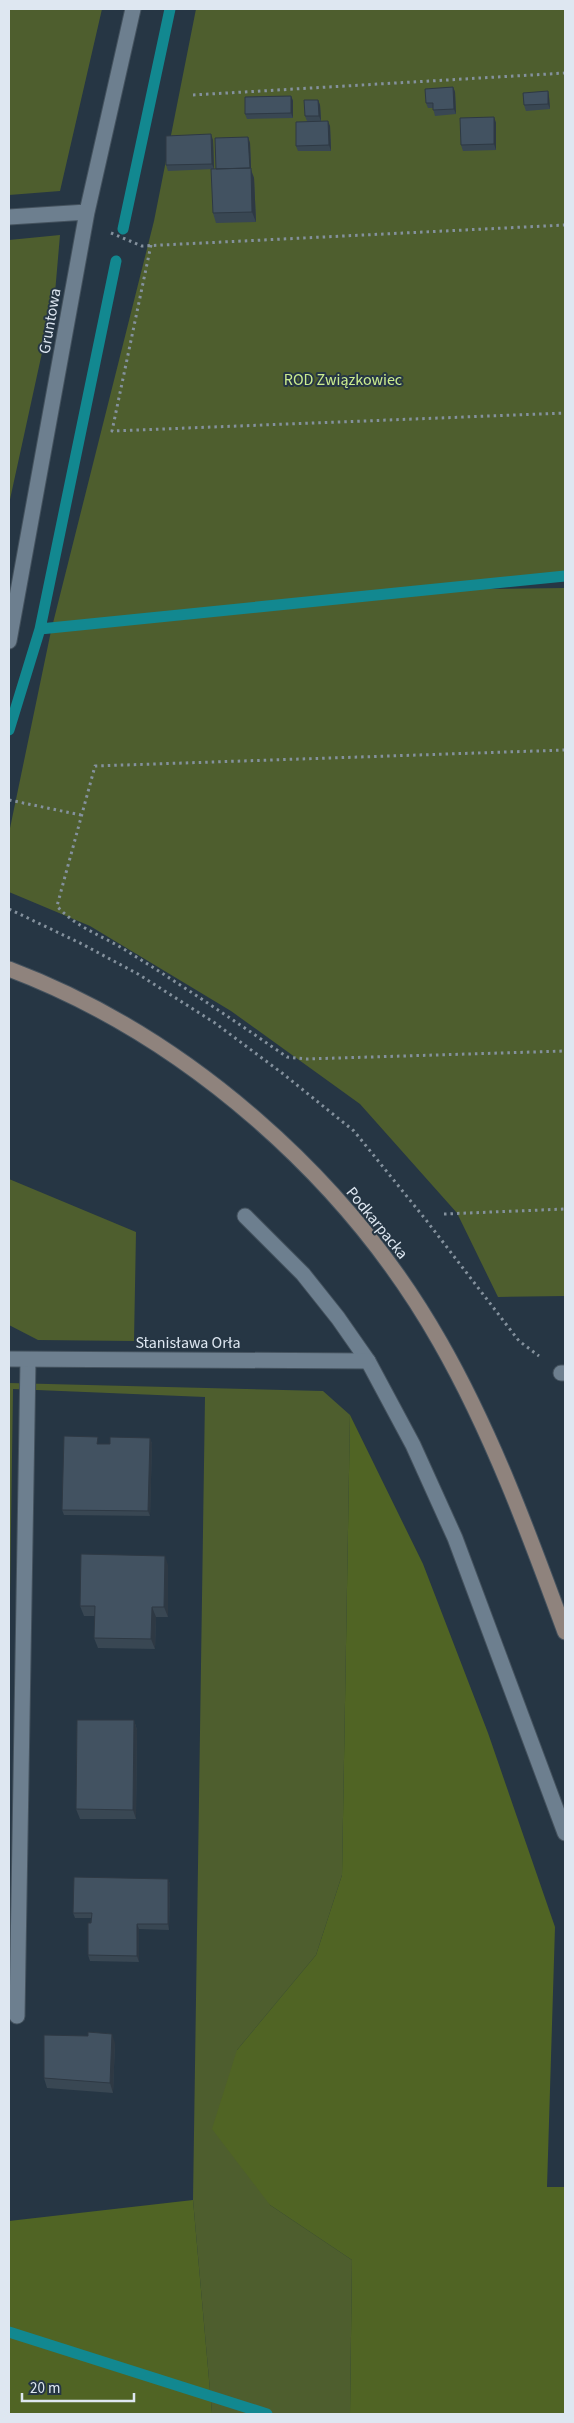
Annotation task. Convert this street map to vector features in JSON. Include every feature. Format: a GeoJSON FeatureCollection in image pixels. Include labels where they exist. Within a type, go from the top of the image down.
{"type":"FeatureCollection","features":[{"type":"Feature","properties":{"kind":"main road","name":"Podkarpacka"},"geometry":{"type":"LineString","coordinates":[[9,969],[60,989],[132,1030],[239,1104],[282,1142],[316,1176],[369,1238],[408,1291],[440,1341],[462,1383],[498,1460],[565,1632]]}},
{"type":"Feature","properties":{"kind":"street","name":"Gruntowa"},"geometry":{"type":"LineString","coordinates":[[9,641],[86,217],[134,9]]}},
{"type":"Feature","properties":{"kind":"street"},"geometry":{"type":"LineString","coordinates":[[9,218],[86,217]]}},
{"type":"Feature","properties":{"kind":"street"},"geometry":{"type":"LineString","coordinates":[[245,1216],[302,1274],[338,1318],[368,1361],[413,1445],[455,1538],[565,1833]]}},
{"type":"Feature","properties":{"kind":"street","name":"Stanisława Orła"},"geometry":{"type":"LineString","coordinates":[[9,1359],[368,1361]]}},
{"type":"Feature","properties":{"kind":"street"},"geometry":{"type":"LineString","coordinates":[[17,2016],[28,1360]]}},
{"type":"Feature","properties":{"kind":"path"},"geometry":{"type":"LineString","coordinates":[[193,95],[565,73]]}},
{"type":"Feature","properties":{"kind":"path"},"geometry":{"type":"LineString","coordinates":[[86,217],[142,246],[565,226]]}},
{"type":"Feature","properties":{"kind":"path"},"geometry":{"type":"LineString","coordinates":[[151,245],[112,431],[565,413]]}},
{"type":"Feature","properties":{"kind":"path"},"geometry":{"type":"LineString","coordinates":[[565,750],[95,766],[57,906],[68,919],[122,948],[160,972],[286,1057],[306,1059],[565,1052]]}},
{"type":"Feature","properties":{"kind":"path"},"geometry":{"type":"LineString","coordinates":[[9,800],[81,815]]}},
{"type":"Feature","properties":{"kind":"path"},"geometry":{"type":"LineString","coordinates":[[9,909],[130,970],[207,1018],[282,1073],[354,1131],[426,1220],[519,1341],[563,1373]]}},
{"type":"Feature","properties":{"kind":"path"},"geometry":{"type":"LineString","coordinates":[[444,1214],[565,1209]]}},
{"type":"Feature","properties":{"kind":"green space"},"geometry":{"type":"Polygon","coordinates":[[[9,9],[102,9],[60,191],[9,195],[9,9]]]}},
{"type":"Feature","properties":{"kind":"green space","name":"ROD Związkowiec"},"geometry":{"type":"Polygon","coordinates":[[[196,9],[565,9],[565,579],[487,589],[565,588],[565,1296],[498,1297],[457,1213],[360,1104],[231,1011],[90,926],[9,892],[9,833],[51,631],[154,221],[196,9]]]}},
{"type":"Feature","properties":{"kind":"green space"},"geometry":{"type":"Polygon","coordinates":[[[60,235],[55,293],[9,504],[9,240],[60,235]]]}},
{"type":"Feature","properties":{"kind":"green space"},"geometry":{"type":"Polygon","coordinates":[[[9,1179],[136,1232],[134,1341],[38,1340],[9,1325],[9,1179]]]}},
{"type":"Feature","properties":{"kind":"green space"},"geometry":{"type":"Polygon","coordinates":[[[9,1383],[323,1391],[350,1415],[342,1875],[316,1955],[237,2050],[270,2205],[352,2260],[350,2414],[212,2413],[193,2200],[205,1397],[13,1389],[9,1664],[9,1383]]]}},
{"type":"Feature","properties":{"kind":"green space"},"geometry":{"type":"Polygon","coordinates":[[[350,1415],[423,1564],[488,1733],[555,1927],[547,2187],[565,2187],[565,2414],[350,2414],[352,2260],[270,2205],[212,2129],[237,2050],[316,1955],[342,1875],[350,1415]]]}},
{"type":"Feature","properties":{"kind":"green space"},"geometry":{"type":"Polygon","coordinates":[[[193,2200],[212,2413],[215,2414],[9,2414],[9,2221],[193,2200]]]}},
{"type":"Feature","properties":{"kind":"building"},"geometry":{"type":"Polygon","coordinates":[[[453,87],[454,109],[433,110],[433,103],[426,103],[425,89],[453,87]]]}},
{"type":"Feature","properties":{"kind":"building"},"geometry":{"type":"Polygon","coordinates":[[[548,91],[548,104],[524,105],[523,93],[548,91]]]}},
{"type":"Feature","properties":{"kind":"building"},"geometry":{"type":"Polygon","coordinates":[[[291,96],[291,113],[245,114],[245,97],[291,96]]]}},
{"type":"Feature","properties":{"kind":"building"},"geometry":{"type":"Polygon","coordinates":[[[304,100],[318,100],[319,116],[305,116],[304,100]]]}},
{"type":"Feature","properties":{"kind":"building"},"geometry":{"type":"Polygon","coordinates":[[[494,117],[494,144],[461,145],[460,118],[494,117]]]}},
{"type":"Feature","properties":{"kind":"building"},"geometry":{"type":"Polygon","coordinates":[[[328,121],[329,145],[296,146],[296,122],[328,121]]]}},
{"type":"Feature","properties":{"kind":"building"},"geometry":{"type":"Polygon","coordinates":[[[211,134],[212,164],[166,165],[166,136],[211,134]]]}},
{"type":"Feature","properties":{"kind":"building"},"geometry":{"type":"Polygon","coordinates":[[[248,137],[250,168],[216,169],[215,138],[248,137]]]}},
{"type":"Feature","properties":{"kind":"building"},"geometry":{"type":"Polygon","coordinates":[[[251,168],[252,212],[213,213],[211,169],[251,168]]]}},
{"type":"Feature","properties":{"kind":"building"},"geometry":{"type":"Polygon","coordinates":[[[64,1436],[98,1437],[97,1444],[110,1444],[110,1437],[150,1438],[148,1511],[62,1510],[64,1436]]]}},
{"type":"Feature","properties":{"kind":"building"},"geometry":{"type":"Polygon","coordinates":[[[81,1554],[165,1556],[164,1607],[152,1607],[151,1639],[94,1638],[95,1606],[80,1606],[81,1554]]]}},
{"type":"Feature","properties":{"kind":"building"},"geometry":{"type":"Polygon","coordinates":[[[77,1720],[134,1720],[133,1810],[76,1809],[77,1720]]]}},
{"type":"Feature","properties":{"kind":"building"},"geometry":{"type":"Polygon","coordinates":[[[74,1877],[168,1879],[168,1924],[137,1924],[137,1956],[88,1955],[88,1923],[91,1923],[92,1913],[73,1913],[74,1877]]]}},
{"type":"Feature","properties":{"kind":"building"},"geometry":{"type":"Polygon","coordinates":[[[88,2032],[112,2034],[110,2083],[44,2078],[44,2035],[88,2036],[88,2032]]]}},
{"type":"Feature","properties":{"kind":"waterway"},"geometry":{"type":"LineString","coordinates":[[123,229],[170,9]]}},
{"type":"Feature","properties":{"kind":"waterway"},"geometry":{"type":"LineString","coordinates":[[9,730],[40,629],[116,261]]}},
{"type":"Feature","properties":{"kind":"waterway"},"geometry":{"type":"LineString","coordinates":[[40,629],[565,576]]}},
{"type":"Feature","properties":{"kind":"waterway"},"geometry":{"type":"LineString","coordinates":[[9,2332],[267,2414]]}}]}
